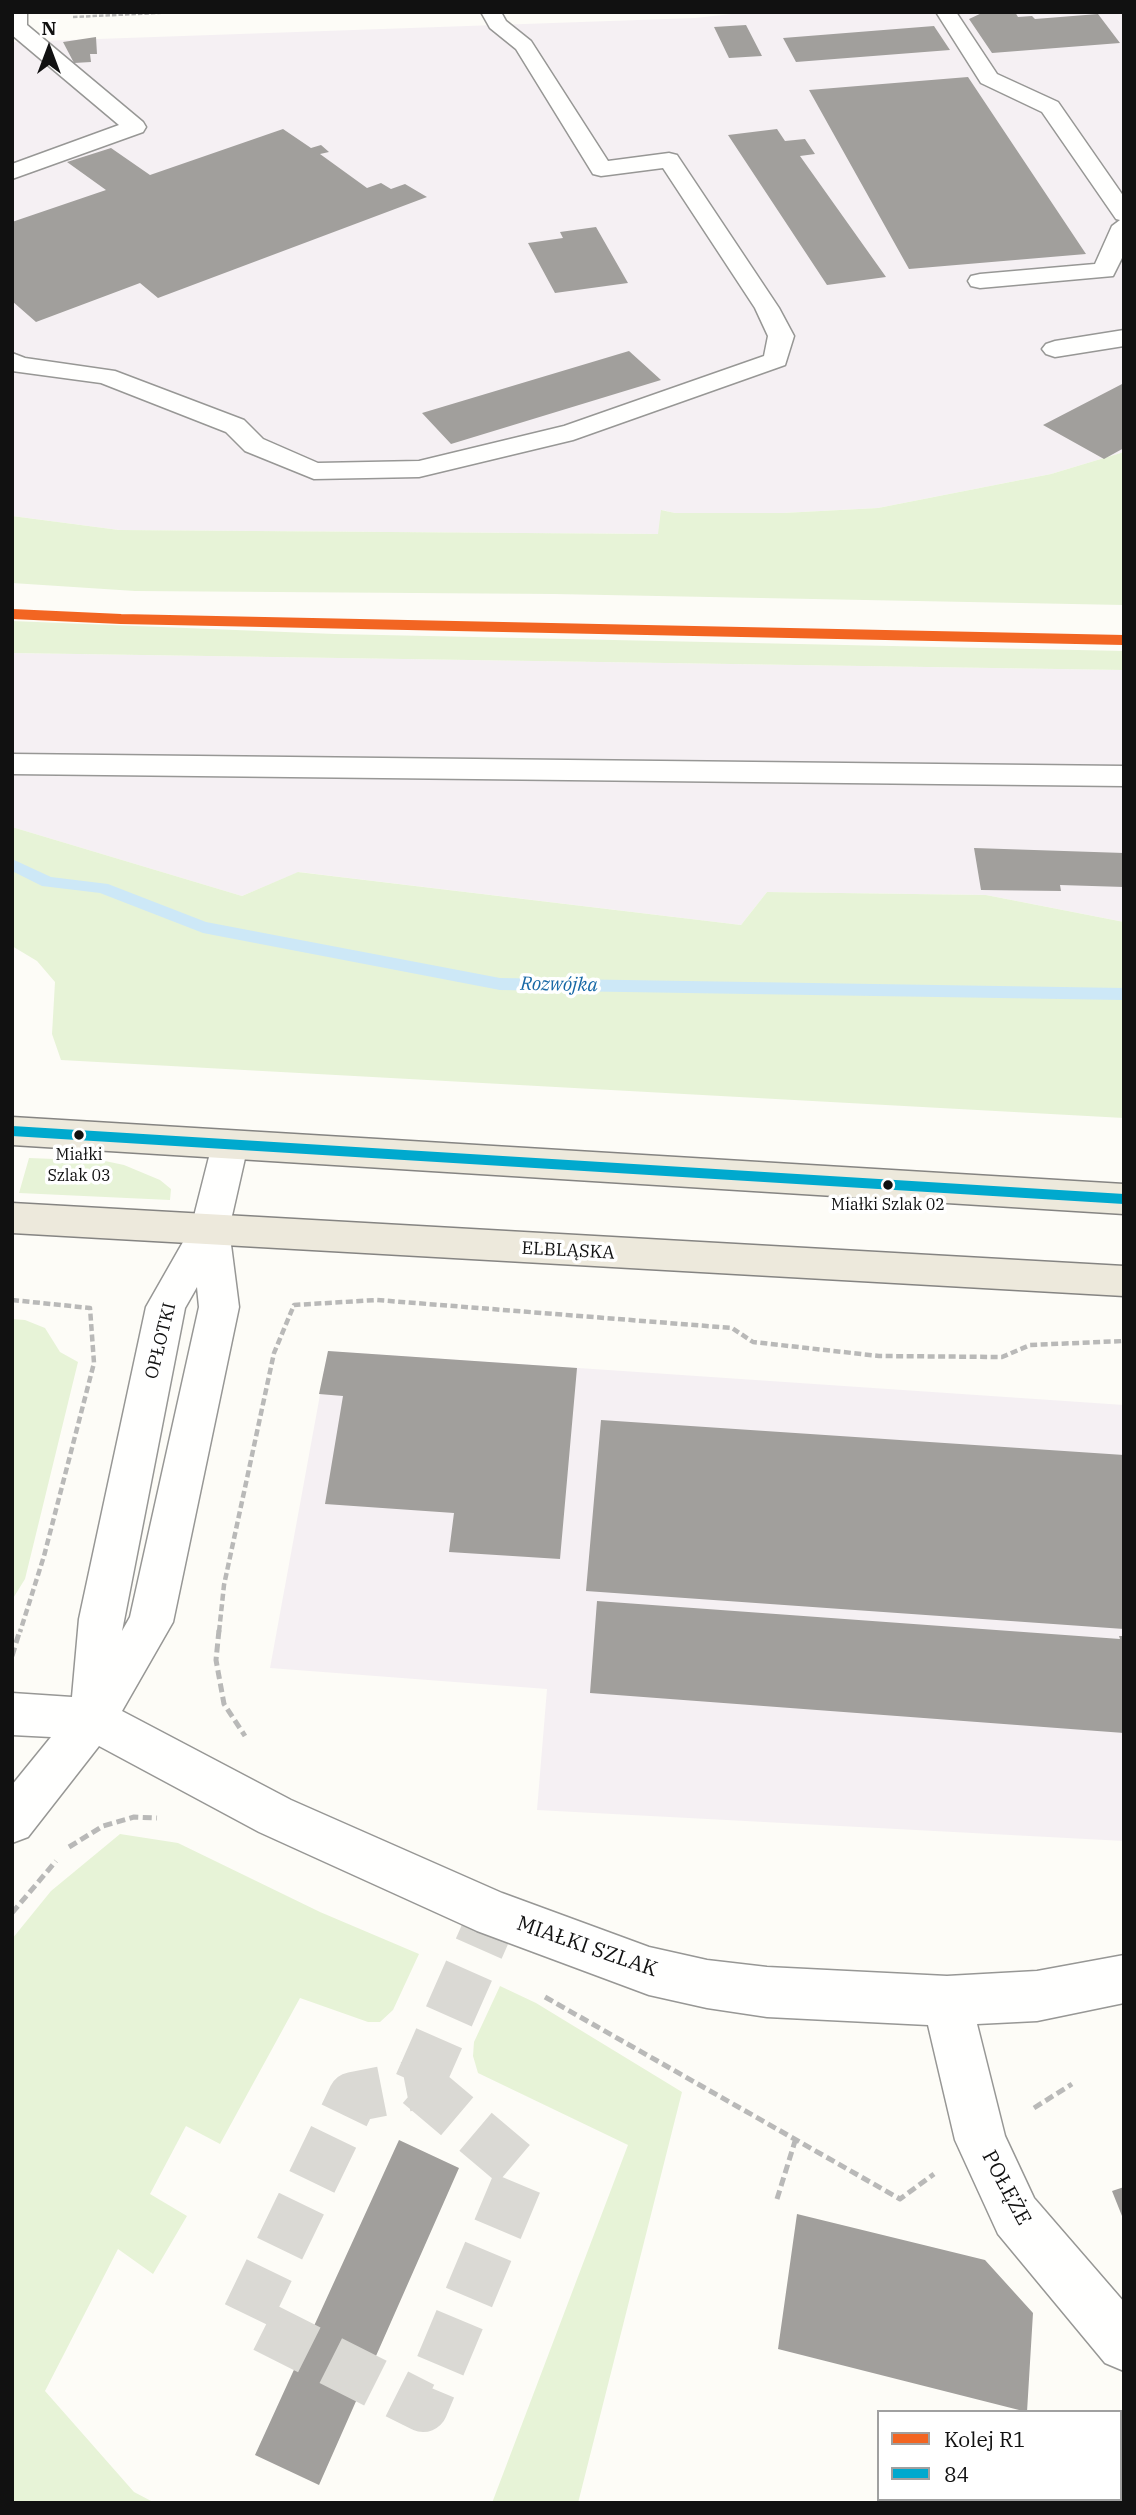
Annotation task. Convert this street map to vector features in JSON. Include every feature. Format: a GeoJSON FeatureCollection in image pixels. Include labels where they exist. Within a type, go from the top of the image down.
{"type":"FeatureCollection","features":[{"type":"Feature","properties":{"kind":"main road"},"geometry":{"type":"LineString","coordinates":[[12,1131],[1124,1199]]}},
{"type":"Feature","properties":{"kind":"main road","name":"ELBLĄSKA"},"geometry":{"type":"LineString","coordinates":[[12,1218],[1124,1281]]}},
{"type":"Feature","properties":{"kind":"street"},"geometry":{"type":"LineString","coordinates":[[12,361],[18,365],[106,376],[235,426],[254,445],[314,471],[419,468],[573,432],[776,360],[780,336],[767,308],[669,160],[601,169],[524,45],[497,24],[491,12]]}},
{"type":"Feature","properties":{"kind":"street"},"geometry":{"type":"LineString","coordinates":[[946,12],[989,78],[1050,107],[1124,214]]}},
{"type":"Feature","properties":{"kind":"street"},"geometry":{"type":"LineString","coordinates":[[12,172],[135,127],[16,27],[17,16]]}},
{"type":"Feature","properties":{"kind":"street"},"geometry":{"type":"LineString","coordinates":[[980,281],[1104,271],[1124,226]]}},
{"type":"Feature","properties":{"kind":"street"},"geometry":{"type":"LineString","coordinates":[[1055,349],[1124,338]]}},
{"type":"Feature","properties":{"kind":"street"},"geometry":{"type":"LineString","coordinates":[[12,764],[1124,776]]}},
{"type":"Feature","properties":{"kind":"street"},"geometry":{"type":"LineString","coordinates":[[12,1821],[93,1719],[151,1622],[219,1307],[210,1229],[229,1144]]}},
{"type":"Feature","properties":{"kind":"street"},"geometry":{"type":"LineString","coordinates":[[12,1714],[93,1719]]}},
{"type":"Feature","properties":{"kind":"street","name":"MIAŁKI SZLAK"},"geometry":{"type":"LineString","coordinates":[[93,1719],[275,1816],[494,1914],[649,1972],[707,1984],[768,1992],[947,2001],[1037,1996],[1124,1979]]}},
{"type":"Feature","properties":{"kind":"street","name":"POŁĘŻE"},"geometry":{"type":"LineString","coordinates":[[947,2001],[981,2140],[1016,2216],[1124,2344]]}},
{"type":"Feature","properties":{"kind":"path"},"geometry":{"type":"LineString","coordinates":[[17,16],[179,12]]}},
{"type":"Feature","properties":{"kind":"path"},"geometry":{"type":"LineString","coordinates":[[12,1300],[90,1308],[94,1363],[44,1556],[12,1656]]}},
{"type":"Feature","properties":{"kind":"path"},"geometry":{"type":"LineString","coordinates":[[252,1745],[224,1704],[216,1660],[224,1585],[274,1353],[294,1306],[377,1300],[732,1328],[753,1342],[879,1356],[1002,1357],[1030,1345],[1124,1341]]}},
{"type":"Feature","properties":{"kind":"path"},"geometry":{"type":"LineString","coordinates":[[12,1913],[73,1842],[103,1826],[134,1817],[166,1819]]}},
{"type":"Feature","properties":{"kind":"path"},"geometry":{"type":"LineString","coordinates":[[541,1995],[900,2199]]}},
{"type":"Feature","properties":{"kind":"path"},"geometry":{"type":"LineString","coordinates":[[777,2199],[796,2138]]}},
{"type":"Feature","properties":{"kind":"shaded area"},"geometry":{"type":"Polygon","coordinates":[[[750,12],[1124,12],[1124,452],[1051,474],[878,508],[783,513],[675,513],[662,510],[659,534],[119,530],[12,516],[12,42],[695,18],[750,12]]]}},
{"type":"Feature","properties":{"kind":"shaded area"},"geometry":{"type":"Polygon","coordinates":[[[12,653],[1124,670],[1124,922],[986,895],[767,892],[741,925],[299,872],[242,896],[12,827],[12,653]]]}},
{"type":"Feature","properties":{"kind":"shaded area"},"geometry":{"type":"Polygon","coordinates":[[[328,1351],[1124,1405],[1124,1841],[537,1810],[547,1689],[270,1668],[328,1351]]]}},
{"type":"Feature","properties":{"kind":"green space"},"geometry":{"type":"Polygon","coordinates":[[[1124,452],[1124,605],[554,594],[135,591],[12,583],[12,516],[119,530],[658,534],[661,510],[675,513],[783,513],[878,508],[1051,474],[1124,452]]]}},
{"type":"Feature","properties":{"kind":"green space"},"geometry":{"type":"Polygon","coordinates":[[[12,621],[335,634],[1124,651],[1124,670],[12,653],[12,621]]]}},
{"type":"Feature","properties":{"kind":"green space"},"geometry":{"type":"Polygon","coordinates":[[[12,827],[242,896],[298,872],[741,925],[767,892],[986,895],[1124,922],[1124,1118],[61,1060],[52,1034],[55,982],[37,961],[12,946],[12,827]]]}},
{"type":"Feature","properties":{"kind":"green space"},"geometry":{"type":"Polygon","coordinates":[[[29,1158],[105,1161],[124,1165],[160,1180],[171,1189],[170,1200],[19,1193],[29,1158]]]}},
{"type":"Feature","properties":{"kind":"green space"},"geometry":{"type":"Polygon","coordinates":[[[12,1319],[25,1320],[45,1328],[60,1352],[78,1362],[25,1579],[12,1600],[12,1319]]]}},
{"type":"Feature","properties":{"kind":"green space"},"geometry":{"type":"Polygon","coordinates":[[[120,1834],[178,1843],[320,1912],[419,1954],[393,2010],[380,2022],[368,2022],[300,1998],[220,2144],[186,2126],[150,2194],[187,2216],[153,2274],[118,2249],[45,2391],[134,2492],[155,2503],[12,2503],[12,1939],[51,1891],[120,1834]]]}},
{"type":"Feature","properties":{"kind":"green space"},"geometry":{"type":"Polygon","coordinates":[[[500,1986],[536,2003],[682,2092],[578,2503],[492,2503],[628,2145],[478,2073],[473,2056],[474,2042],[500,1986]]]}},
{"type":"Feature","properties":{"kind":"building"},"geometry":{"type":"Polygon","coordinates":[[[984,12],[1015,12],[1018,17],[1032,16],[1035,19],[1098,14],[1120,43],[992,53],[969,19],[984,12]]]}},
{"type":"Feature","properties":{"kind":"building"},"geometry":{"type":"Polygon","coordinates":[[[746,25],[762,56],[729,58],[714,27],[746,25]]]}},
{"type":"Feature","properties":{"kind":"building"},"geometry":{"type":"Polygon","coordinates":[[[934,26],[950,50],[796,62],[783,38],[934,26]]]}},
{"type":"Feature","properties":{"kind":"building"},"geometry":{"type":"Polygon","coordinates":[[[96,37],[97,54],[90,54],[91,62],[74,63],[63,42],[96,37]]]}},
{"type":"Feature","properties":{"kind":"building"},"geometry":{"type":"Polygon","coordinates":[[[968,77],[1086,254],[909,269],[809,90],[968,77]]]}},
{"type":"Feature","properties":{"kind":"building"},"geometry":{"type":"Polygon","coordinates":[[[283,129],[311,148],[321,145],[329,152],[320,154],[367,188],[381,183],[391,189],[405,184],[427,197],[158,298],[140,283],[36,322],[12,301],[12,222],[106,190],[67,162],[111,148],[150,175],[283,129]]]}},
{"type":"Feature","properties":{"kind":"building"},"geometry":{"type":"Polygon","coordinates":[[[777,129],[785,141],[805,139],[815,154],[800,156],[886,277],[827,285],[728,135],[777,129]]]}},
{"type":"Feature","properties":{"kind":"building"},"geometry":{"type":"Polygon","coordinates":[[[596,227],[628,283],[555,293],[528,243],[563,238],[560,232],[596,227]]]}},
{"type":"Feature","properties":{"kind":"building"},"geometry":{"type":"Polygon","coordinates":[[[629,351],[661,380],[451,444],[422,413],[629,351]]]}},
{"type":"Feature","properties":{"kind":"building"},"geometry":{"type":"Polygon","coordinates":[[[1124,383],[1124,448],[1104,459],[1043,425],[1124,383]]]}},
{"type":"Feature","properties":{"kind":"building"},"geometry":{"type":"Polygon","coordinates":[[[974,848],[1124,853],[1124,887],[1060,885],[1061,891],[981,890],[974,848]]]}},
{"type":"Feature","properties":{"kind":"building"},"geometry":{"type":"Polygon","coordinates":[[[328,1351],[577,1368],[560,1559],[449,1552],[454,1513],[325,1504],[343,1396],[319,1394],[328,1351]]]}},
{"type":"Feature","properties":{"kind":"building"},"geometry":{"type":"Polygon","coordinates":[[[601,1420],[1124,1455],[1124,1629],[586,1591],[601,1420]]]}},
{"type":"Feature","properties":{"kind":"building"},"geometry":{"type":"Polygon","coordinates":[[[597,1601],[1120,1639],[1119,1636],[1124,1636],[1124,1733],[590,1693],[597,1601]]]}},
{"type":"Feature","properties":{"kind":"building"},"geometry":{"type":"Polygon","coordinates":[[[399,2140],[459,2168],[319,2485],[255,2455],[399,2140]]]}},
{"type":"Feature","properties":{"kind":"building"},"geometry":{"type":"Polygon","coordinates":[[[1124,2187],[1124,2221],[1112,2191],[1124,2187]]]}},
{"type":"Feature","properties":{"kind":"building"},"geometry":{"type":"Polygon","coordinates":[[[797,2214],[985,2260],[1033,2313],[1027,2410],[778,2349],[797,2214]]]}},
{"type":"Feature","properties":{"kind":"waterway","name":"Rozwójka"},"geometry":{"type":"LineString","coordinates":[[12,864],[48,882],[102,888],[203,927],[500,984],[1124,994]]}},
{"type":"Feature","properties":{"kind":"tunnel"},"geometry":{"type":"LineString","coordinates":[[419,2084],[494,1914]]}},
{"type":"Feature","properties":{"kind":"tunnel"},"geometry":{"type":"LineString","coordinates":[[419,2084],[522,2171],[423,2407],[246,2318],[353,2097],[419,2084]]}},
{"type":"Feature","properties":{"kind":"rail line","name":"R1"},"geometry":{"type":"LineString","coordinates":[[12,614],[121,619],[1124,640]]}},
{"type":"Feature","properties":{"kind":"transit line","name":"84"},"geometry":{"type":"LineString","coordinates":[[12,1131],[1124,1199]]}},
{"type":"Feature","properties":{"kind":"place","name":"Miałki Szlak 03"},"geometry":{"type":"Point","coordinates":[79,1135]}},
{"type":"Feature","properties":{"kind":"place","name":"Miałki Szlak 02"},"geometry":{"type":"Point","coordinates":[888,1185]}}]}
